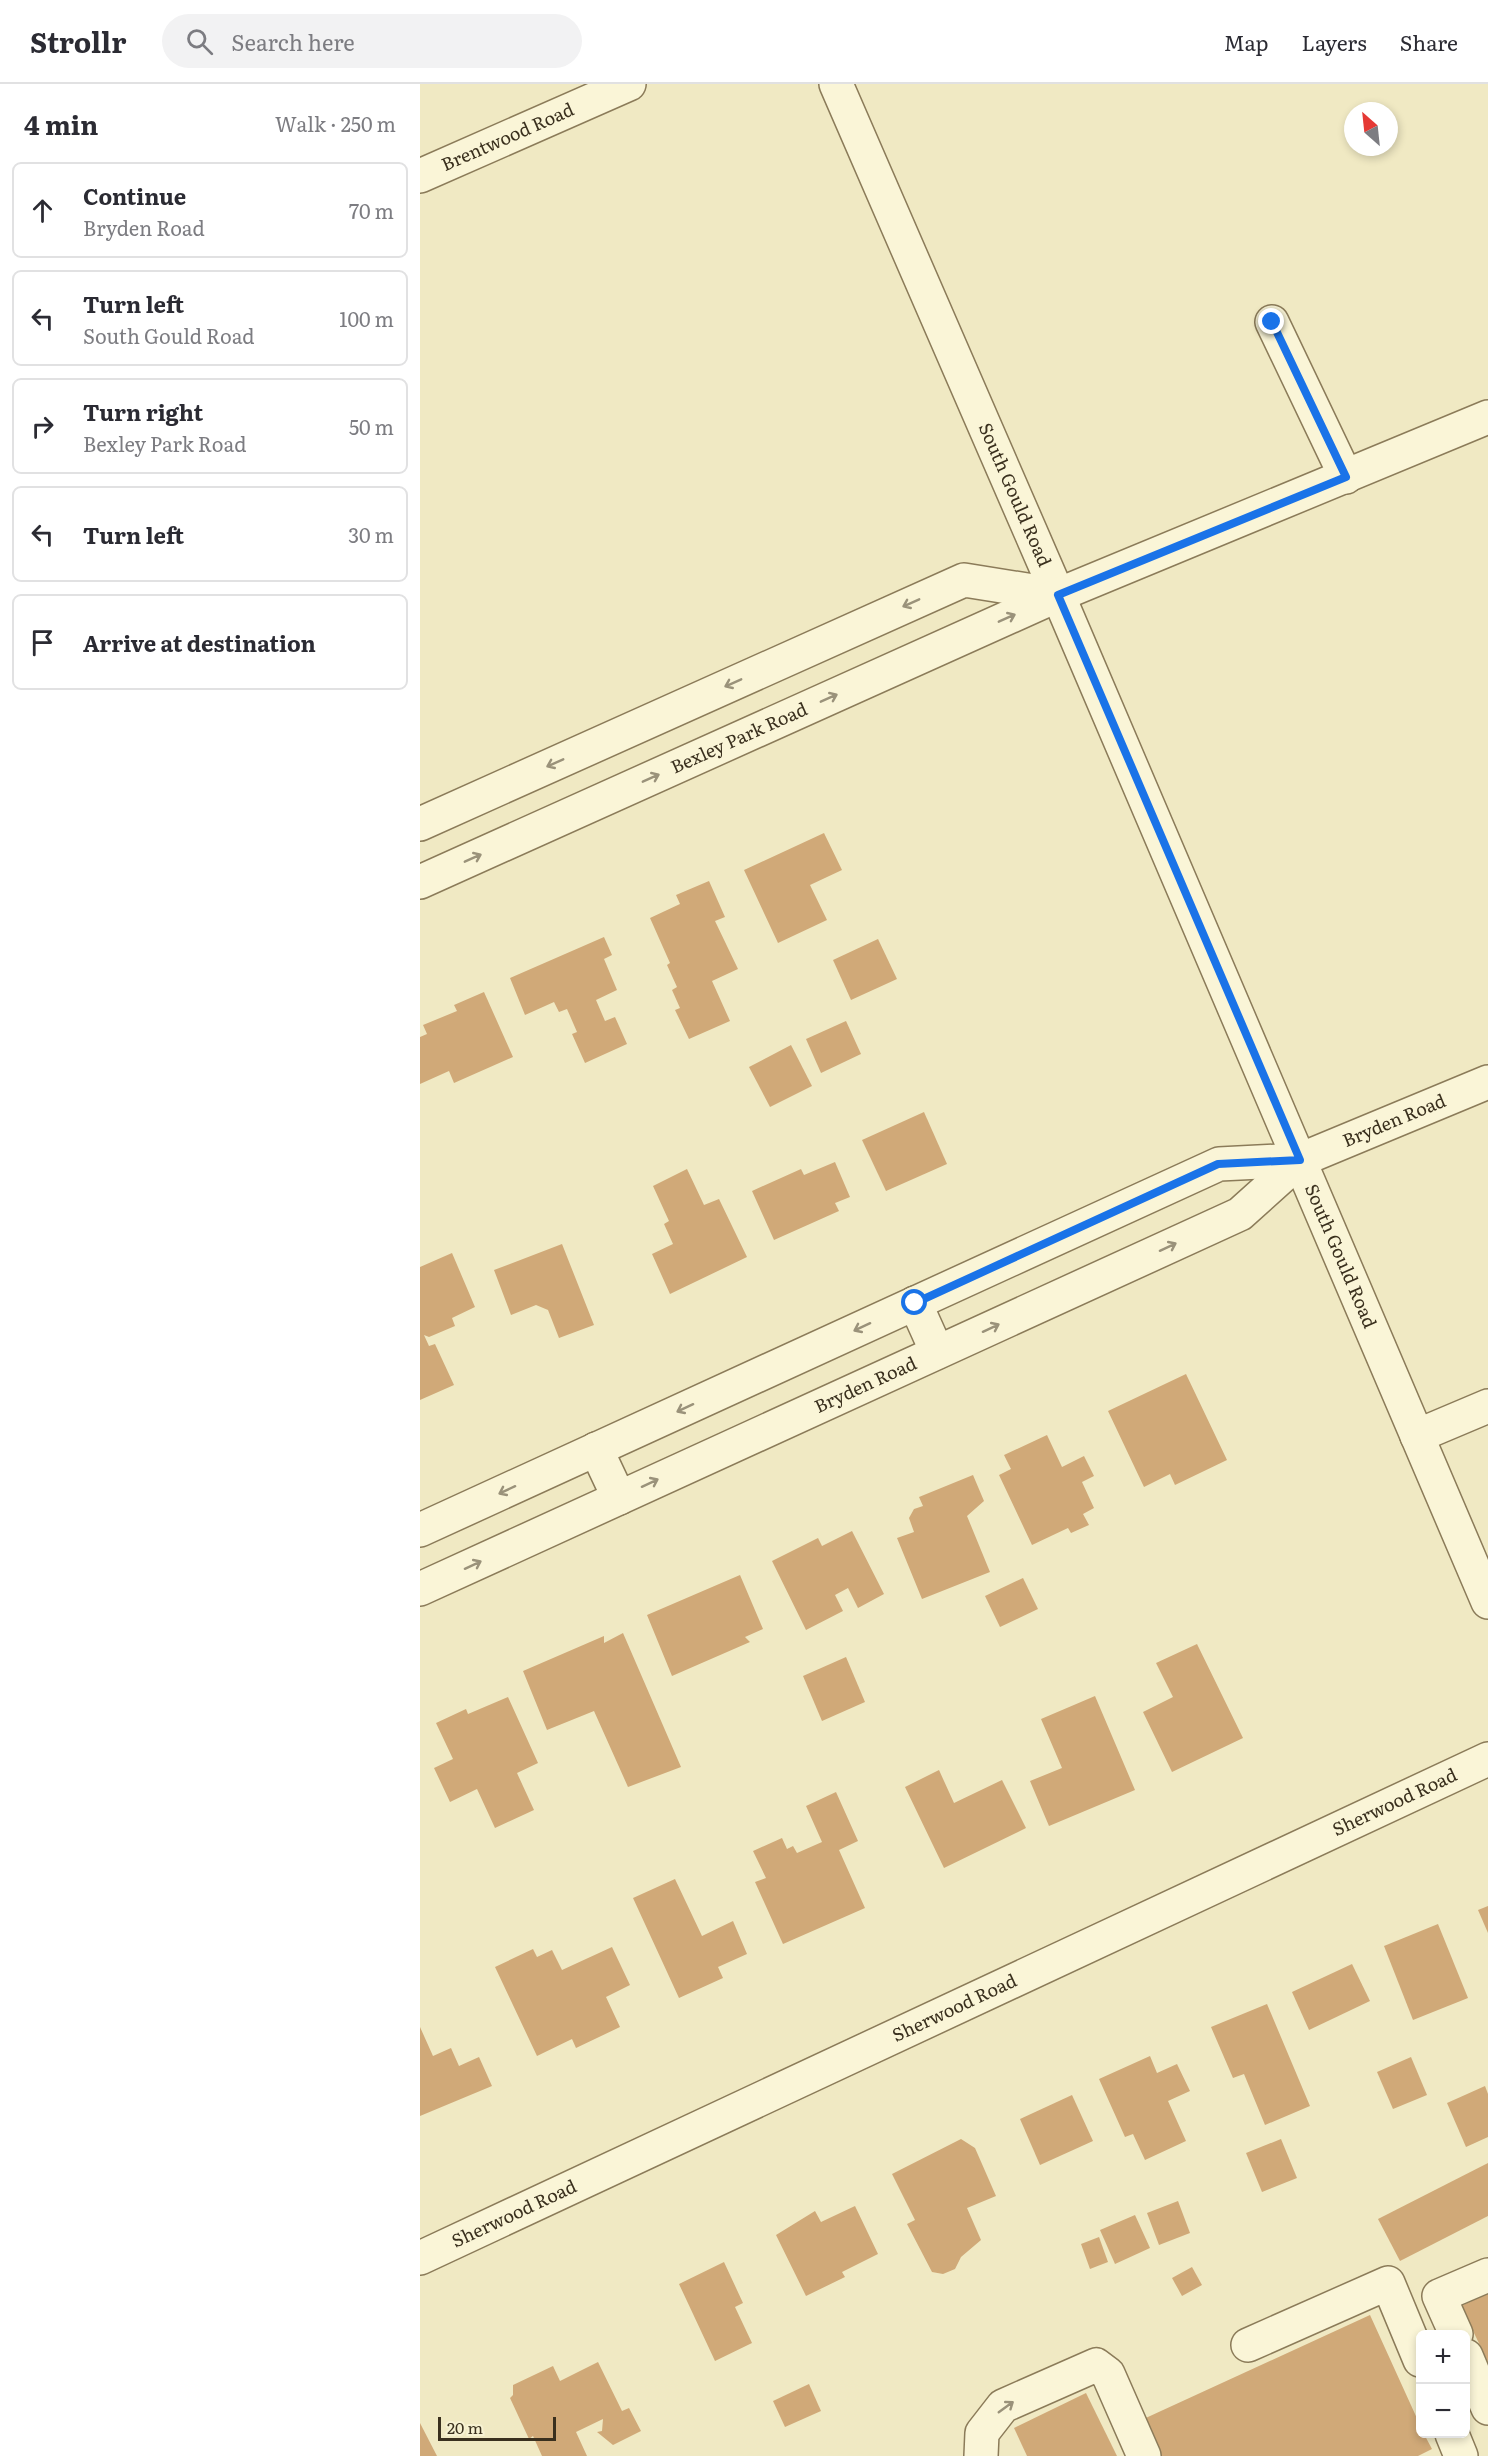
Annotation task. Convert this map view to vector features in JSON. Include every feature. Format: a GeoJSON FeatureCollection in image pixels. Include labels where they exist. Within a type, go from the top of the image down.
{"type":"FeatureCollection","features":[{"type":"Feature","properties":{"kind":"street","name":"Brentwood Road"},"geometry":{"type":"LineString","coordinates":[[420,176],[629,84]]}},
{"type":"Feature","properties":{"kind":"street","name":"South Gould Road"},"geometry":{"type":"LineString","coordinates":[[836,84],[1058,595],[1488,1602]]}},
{"type":"Feature","properties":{"kind":"street"},"geometry":{"type":"LineString","coordinates":[[1272,322],[1346,477]]}},
{"type":"Feature","properties":{"kind":"street","name":"Bexley Park Road"},"geometry":{"type":"LineString","coordinates":[[420,882],[1058,595],[1488,417]]}},
{"type":"Feature","properties":{"kind":"street"},"geometry":{"type":"LineString","coordinates":[[420,824],[964,579],[1058,595]]}},
{"type":"Feature","properties":{"kind":"street"},"geometry":{"type":"LineString","coordinates":[[664,714],[685,763]]}},
{"type":"Feature","properties":{"kind":"street","name":"Bryden Road"},"geometry":{"type":"LineString","coordinates":[[420,1589],[1240,1214],[1300,1160],[1488,1082]]}},
{"type":"Feature","properties":{"kind":"street","name":"Bryden Road"},"geometry":{"type":"LineString","coordinates":[[420,1530],[1218,1164],[1300,1160]]}},
{"type":"Feature","properties":{"kind":"street"},"geometry":{"type":"LineString","coordinates":[[915,1303],[937,1352]]}},
{"type":"Feature","properties":{"kind":"street"},"geometry":{"type":"LineString","coordinates":[[1418,1436],[1488,1406]]}},
{"type":"Feature","properties":{"kind":"street"},"geometry":{"type":"LineString","coordinates":[[596,1449],[619,1498]]}},
{"type":"Feature","properties":{"kind":"street","name":"Sherwood Road"},"geometry":{"type":"LineString","coordinates":[[420,2258],[1488,1759]]}},
{"type":"Feature","properties":{"kind":"street"},"geometry":{"type":"LineString","coordinates":[[1454,2330],[1439,2296],[1488,2275]]}},
{"type":"Feature","properties":{"kind":"street"},"geometry":{"type":"LineString","coordinates":[[1248,2345],[1388,2283],[1416,2350]]}},
{"type":"Feature","properties":{"kind":"street"},"geometry":{"type":"LineString","coordinates":[[981,2456],[982,2433],[1003,2406],[1096,2365],[1108,2374],[1144,2456]]}},
{"type":"Feature","properties":{"kind":"street"},"geometry":{"type":"LineString","coordinates":[[1470,2365],[1488,2408]]}},
{"type":"Feature","properties":{"kind":"street"},"geometry":{"type":"LineString","coordinates":[[1454,2438],[1461,2456]]}},
{"type":"Feature","properties":{"kind":"building"},"geometry":{"type":"Polygon","coordinates":[[[824,833],[842,870],[810,885],[827,920],[778,943],[744,870],[824,833]]]}},
{"type":"Feature","properties":{"kind":"building"},"geometry":{"type":"Polygon","coordinates":[[[709,881],[725,917],[715,921],[738,969],[712,981],[730,1021],[689,1039],[675,1010],[680,1008],[672,990],[677,987],[667,965],[670,963],[650,918],[680,904],[676,895],[709,881]]]}},
{"type":"Feature","properties":{"kind":"building"},"geometry":{"type":"Polygon","coordinates":[[[604,937],[612,955],[604,959],[617,990],[596,1000],[605,1021],[615,1017],[627,1044],[585,1063],[572,1034],[577,1032],[567,1009],[559,1012],[554,1002],[525,1015],[510,978],[604,937]]]}},
{"type":"Feature","properties":{"kind":"building"},"geometry":{"type":"Polygon","coordinates":[[[878,939],[897,979],[851,1000],[833,960],[878,939]]]}},
{"type":"Feature","properties":{"kind":"building"},"geometry":{"type":"Polygon","coordinates":[[[484,992],[513,1057],[454,1083],[449,1071],[420,1084],[420,1037],[427,1034],[423,1025],[457,1011],[454,1005],[484,992]]]}},
{"type":"Feature","properties":{"kind":"building"},"geometry":{"type":"Polygon","coordinates":[[[846,1021],[861,1054],[821,1073],[806,1039],[846,1021]]]}},
{"type":"Feature","properties":{"kind":"building"},"geometry":{"type":"Polygon","coordinates":[[[791,1045],[812,1086],[770,1107],[749,1067],[791,1045]]]}},
{"type":"Feature","properties":{"kind":"building"},"geometry":{"type":"Polygon","coordinates":[[[924,1112],[947,1164],[886,1191],[862,1140],[924,1112]]]}},
{"type":"Feature","properties":{"kind":"building"},"geometry":{"type":"Polygon","coordinates":[[[835,1162],[850,1197],[835,1203],[839,1211],[774,1240],[752,1191],[801,1169],[804,1175],[835,1162]]]}},
{"type":"Feature","properties":{"kind":"building"},"geometry":{"type":"Polygon","coordinates":[[[687,1169],[704,1205],[719,1199],[747,1257],[670,1294],[652,1254],[673,1244],[664,1224],[669,1221],[653,1186],[687,1169]]]}},
{"type":"Feature","properties":{"kind":"building"},"geometry":{"type":"Polygon","coordinates":[[[562,1244],[594,1325],[559,1338],[548,1310],[536,1305],[511,1315],[494,1270],[562,1244]]]}},
{"type":"Feature","properties":{"kind":"building"},"geometry":{"type":"Polygon","coordinates":[[[452,1253],[475,1307],[452,1318],[455,1326],[429,1337],[424,1335],[429,1346],[435,1344],[454,1385],[420,1400],[420,1267],[452,1253]]]}},
{"type":"Feature","properties":{"kind":"building"},"geometry":{"type":"Polygon","coordinates":[[[1186,1374],[1227,1460],[1175,1485],[1170,1474],[1144,1487],[1108,1411],[1186,1374]]]}},
{"type":"Feature","properties":{"kind":"building"},"geometry":{"type":"Polygon","coordinates":[[[1047,1435],[1062,1467],[1084,1456],[1094,1476],[1082,1482],[1094,1508],[1083,1514],[1089,1525],[1071,1533],[1068,1528],[1032,1545],[999,1475],[1011,1469],[1004,1455],[1047,1435]]]}},
{"type":"Feature","properties":{"kind":"building"},"geometry":{"type":"Polygon","coordinates":[[[973,1475],[984,1501],[967,1516],[990,1572],[922,1599],[897,1538],[914,1532],[909,1518],[914,1509],[923,1506],[919,1497],[973,1475]]]}},
{"type":"Feature","properties":{"kind":"building"},"geometry":{"type":"Polygon","coordinates":[[[852,1531],[884,1594],[858,1608],[848,1588],[835,1595],[843,1611],[806,1630],[772,1561],[818,1538],[822,1546],[852,1531]]]}},
{"type":"Feature","properties":{"kind":"building"},"geometry":{"type":"Polygon","coordinates":[[[740,1575],[763,1629],[745,1637],[750,1642],[672,1676],[647,1615],[740,1575]]]}},
{"type":"Feature","properties":{"kind":"building"},"geometry":{"type":"Polygon","coordinates":[[[1023,1578],[1038,1609],[1000,1627],[985,1596],[1023,1578]]]}},
{"type":"Feature","properties":{"kind":"building"},"geometry":{"type":"Polygon","coordinates":[[[623,1633],[681,1767],[628,1787],[594,1711],[547,1730],[523,1671],[604,1636],[604,1643],[623,1633]]]}},
{"type":"Feature","properties":{"kind":"building"},"geometry":{"type":"Polygon","coordinates":[[[1197,1644],[1243,1738],[1172,1772],[1143,1712],[1173,1697],[1156,1663],[1197,1644]]]}},
{"type":"Feature","properties":{"kind":"building"},"geometry":{"type":"Polygon","coordinates":[[[846,1657],[865,1702],[822,1721],[803,1676],[846,1657]]]}},
{"type":"Feature","properties":{"kind":"building"},"geometry":{"type":"Polygon","coordinates":[[[1095,1696],[1135,1790],[1049,1826],[1030,1781],[1062,1768],[1041,1719],[1095,1696]]]}},
{"type":"Feature","properties":{"kind":"building"},"geometry":{"type":"Polygon","coordinates":[[[508,1697],[538,1763],[517,1773],[534,1810],[495,1828],[477,1789],[450,1802],[434,1768],[453,1759],[436,1723],[466,1709],[468,1714],[508,1697]]]}},
{"type":"Feature","properties":{"kind":"building"},"geometry":{"type":"Polygon","coordinates":[[[939,1770],[954,1803],[1002,1780],[1026,1828],[944,1868],[905,1787],[939,1770]]]}},
{"type":"Feature","properties":{"kind":"building"},"geometry":{"type":"Polygon","coordinates":[[[836,1792],[858,1841],[839,1850],[865,1908],[783,1944],[755,1882],[766,1878],[753,1851],[782,1838],[787,1849],[793,1846],[797,1853],[822,1842],[806,1806],[836,1792]]]}},
{"type":"Feature","properties":{"kind":"building"},"geometry":{"type":"Polygon","coordinates":[[[675,1879],[702,1936],[733,1921],[747,1954],[718,1967],[723,1978],[679,1998],[633,1898],[675,1879]]]}},
{"type":"Feature","properties":{"kind":"building"},"geometry":{"type":"Polygon","coordinates":[[[1488,1906],[1488,1933],[1478,1910],[1488,1906]]]}},
{"type":"Feature","properties":{"kind":"building"},"geometry":{"type":"Polygon","coordinates":[[[1438,1924],[1468,1998],[1413,2020],[1384,1946],[1438,1924]]]}},
{"type":"Feature","properties":{"kind":"building"},"geometry":{"type":"Polygon","coordinates":[[[612,1947],[630,1985],[606,1997],[620,2027],[576,2048],[572,2039],[537,2056],[495,1967],[533,1949],[537,1957],[552,1950],[562,1970],[612,1947]]]}},
{"type":"Feature","properties":{"kind":"building"},"geometry":{"type":"Polygon","coordinates":[[[1352,1964],[1370,2001],[1309,2030],[1292,1992],[1352,1964]]]}},
{"type":"Feature","properties":{"kind":"building"},"geometry":{"type":"Polygon","coordinates":[[[1267,2004],[1310,2106],[1265,2125],[1244,2074],[1233,2078],[1211,2027],[1267,2004]]]}},
{"type":"Feature","properties":{"kind":"building"},"geometry":{"type":"Polygon","coordinates":[[[420,2027],[433,2056],[451,2048],[459,2066],[479,2057],[492,2086],[420,2116],[420,2027]]]}},
{"type":"Feature","properties":{"kind":"building"},"geometry":{"type":"Polygon","coordinates":[[[1150,2056],[1157,2073],[1177,2064],[1190,2091],[1168,2101],[1186,2141],[1145,2160],[1133,2134],[1125,2137],[1099,2079],[1150,2056]]]}},
{"type":"Feature","properties":{"kind":"building"},"geometry":{"type":"Polygon","coordinates":[[[1411,2057],[1427,2095],[1393,2109],[1377,2072],[1411,2057]]]}},
{"type":"Feature","properties":{"kind":"building"},"geometry":{"type":"Polygon","coordinates":[[[1485,2086],[1488,2094],[1488,2137],[1466,2147],[1447,2103],[1485,2086]]]}},
{"type":"Feature","properties":{"kind":"building"},"geometry":{"type":"Polygon","coordinates":[[[1072,2095],[1093,2141],[1040,2165],[1020,2119],[1072,2095]]]}},
{"type":"Feature","properties":{"kind":"building"},"geometry":{"type":"Polygon","coordinates":[[[961,2139],[975,2148],[996,2196],[967,2208],[981,2240],[961,2257],[955,2269],[943,2274],[932,2272],[907,2224],[915,2220],[892,2174],[961,2139]]]}},
{"type":"Feature","properties":{"kind":"building"},"geometry":{"type":"Polygon","coordinates":[[[1281,2139],[1297,2178],[1262,2192],[1246,2153],[1281,2139]]]}},
{"type":"Feature","properties":{"kind":"building"},"geometry":{"type":"Polygon","coordinates":[[[1488,2163],[1488,2216],[1400,2261],[1378,2219],[1488,2163]]]}},
{"type":"Feature","properties":{"kind":"building"},"geometry":{"type":"Polygon","coordinates":[[[1178,2201],[1190,2233],[1159,2245],[1147,2213],[1178,2201]]]}},
{"type":"Feature","properties":{"kind":"building"},"geometry":{"type":"Polygon","coordinates":[[[855,2206],[878,2254],[842,2272],[845,2277],[806,2296],[776,2235],[815,2211],[821,2222],[855,2206]]]}},
{"type":"Feature","properties":{"kind":"building"},"geometry":{"type":"Polygon","coordinates":[[[1135,2215],[1150,2248],[1115,2264],[1100,2230],[1135,2215]]]}},
{"type":"Feature","properties":{"kind":"building"},"geometry":{"type":"Polygon","coordinates":[[[1099,2237],[1108,2262],[1090,2269],[1081,2244],[1099,2237]]]}},
{"type":"Feature","properties":{"kind":"building"},"geometry":{"type":"Polygon","coordinates":[[[724,2262],[743,2303],[735,2307],[752,2343],[715,2361],[679,2284],[724,2262]]]}},
{"type":"Feature","properties":{"kind":"building"},"geometry":{"type":"Polygon","coordinates":[[[1192,2267],[1202,2285],[1182,2296],[1172,2278],[1192,2267]]]}},
{"type":"Feature","properties":{"kind":"building"},"geometry":{"type":"Polygon","coordinates":[[[1488,2293],[1488,2362],[1461,2306],[1488,2293]]]}},
{"type":"Feature","properties":{"kind":"building"},"geometry":{"type":"Polygon","coordinates":[[[1370,2315],[1416,2416],[1416,2438],[1426,2438],[1432,2449],[1418,2456],[1152,2456],[1137,2422],[1370,2315]]]}},
{"type":"Feature","properties":{"kind":"building"},"geometry":{"type":"Polygon","coordinates":[[[598,2362],[622,2411],[629,2408],[641,2431],[613,2445],[597,2432],[602,2431],[603,2419],[576,2432],[587,2456],[542,2456],[533,2436],[529,2439],[510,2398],[513,2395],[513,2385],[553,2366],[560,2381],[598,2362]]]}},
{"type":"Feature","properties":{"kind":"building"},"geometry":{"type":"Polygon","coordinates":[[[809,2384],[821,2411],[785,2427],[773,2401],[809,2384]]]}},
{"type":"Feature","properties":{"kind":"building"},"geometry":{"type":"Polygon","coordinates":[[[1086,2393],[1117,2456],[1027,2456],[1014,2428],[1086,2393]]]}},
{"type":"Feature","properties":{"kind":"building"},"geometry":{"type":"Polygon","coordinates":[[[420,2423],[437,2456],[420,2456],[420,2423]]]}},
{"type":"Feature","properties":{"kind":"route"},"geometry":{"type":"LineString","coordinates":[[915,1303],[1218,1164],[1300,1160],[1058,595],[1346,477],[1272,322]]}}]}
